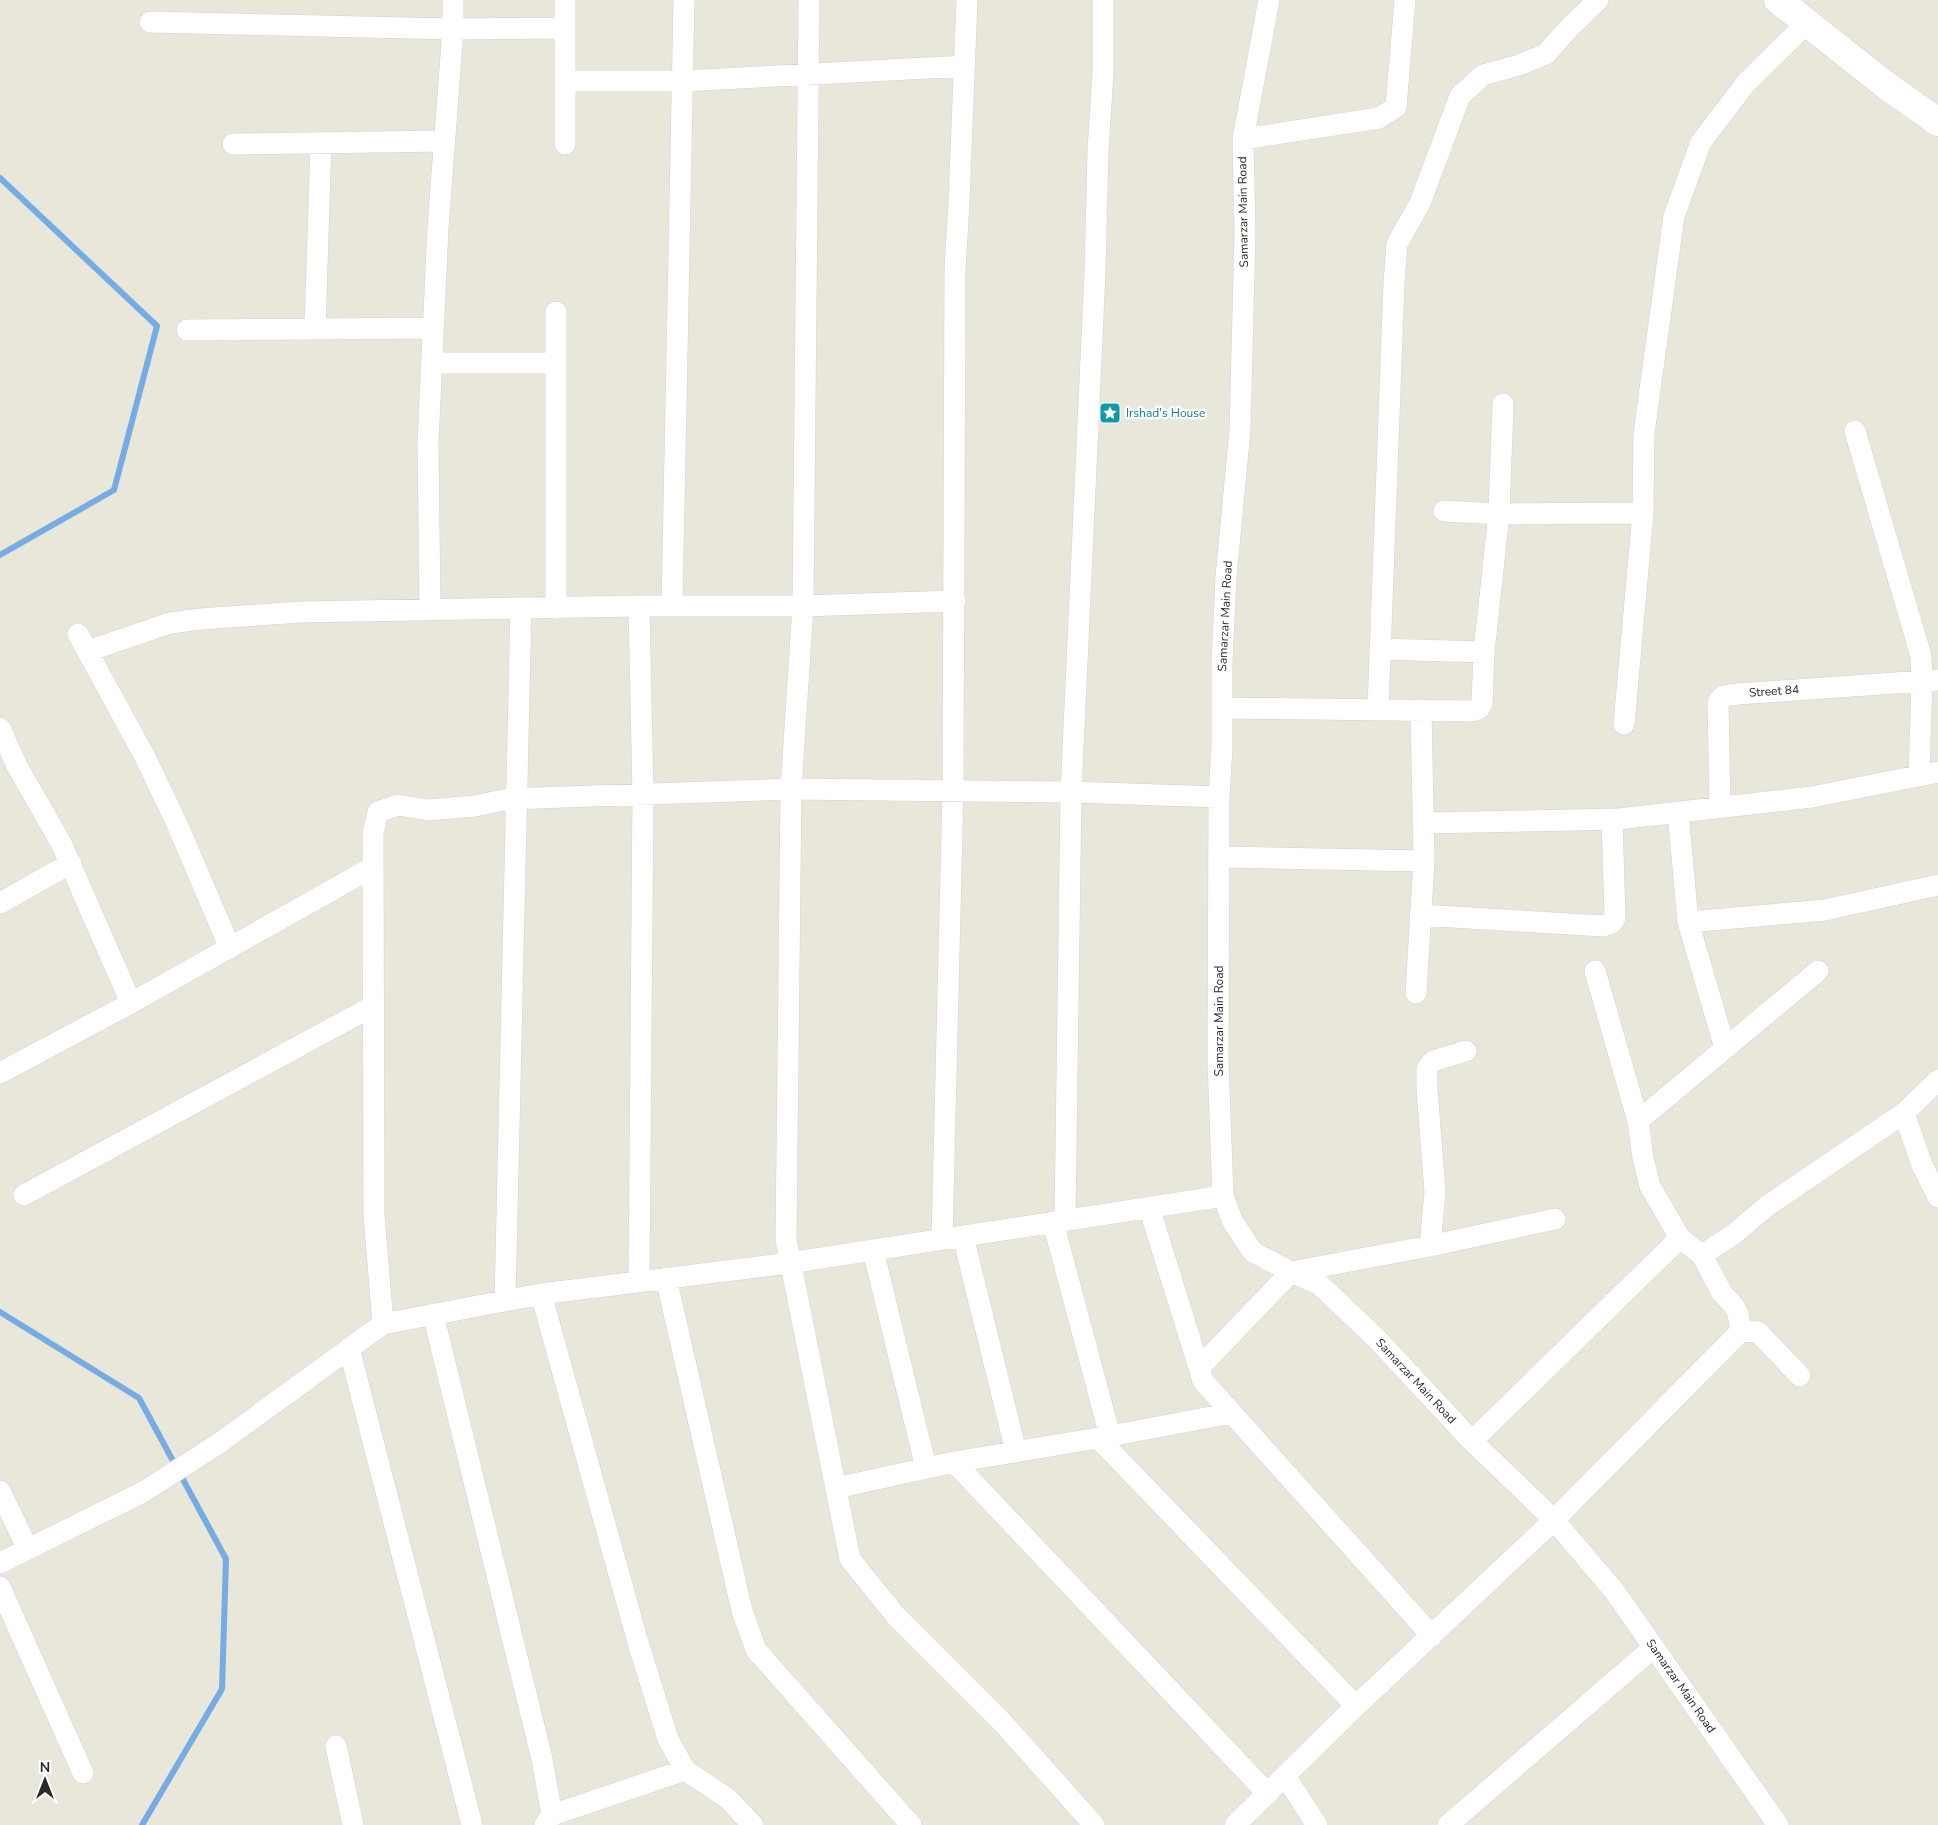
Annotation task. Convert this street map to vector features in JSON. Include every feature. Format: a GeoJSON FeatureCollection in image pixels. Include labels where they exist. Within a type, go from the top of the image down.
{"type":"FeatureCollection","features":[{"type":"Feature","properties":{"kind":"main road"},"geometry":{"type":"LineString","coordinates":[[1778,0],[1887,86],[1938,122]]}},
{"type":"Feature","properties":{"kind":"street"},"geometry":{"type":"LineString","coordinates":[[430,610],[428,442],[444,141],[453,30],[453,0]]}},
{"type":"Feature","properties":{"kind":"street"},"geometry":{"type":"LineString","coordinates":[[565,0],[565,144]]}},
{"type":"Feature","properties":{"kind":"street"},"geometry":{"type":"LineString","coordinates":[[672,606],[684,0]]}},
{"type":"Feature","properties":{"kind":"street"},"geometry":{"type":"LineString","coordinates":[[809,0],[803,606],[791,788],[786,1240],[850,1558],[896,1616],[1003,1723],[1094,1825]]}},
{"type":"Feature","properties":{"kind":"street"},"geometry":{"type":"LineString","coordinates":[[967,0],[955,270],[952,1238],[1016,1452]]}},
{"type":"Feature","properties":{"kind":"street"},"geometry":{"type":"LineString","coordinates":[[1103,0],[1103,72],[1098,151],[1095,273],[1071,792],[1059,1221],[1104,1437],[1356,1706]]}},
{"type":"Feature","properties":{"kind":"street","name":"Samarzar Main Road"},"geometry":{"type":"LineString","coordinates":[[1269,0],[1243,139],[1245,232],[1240,430],[1226,577],[1219,797],[1218,1062],[1223,1196],[1233,1222],[1252,1252],[1290,1272],[1319,1284],[1375,1337],[1472,1441],[1554,1520],[1616,1592],[1653,1648],[1778,1825]]}},
{"type":"Feature","properties":{"kind":"street"},"geometry":{"type":"LineString","coordinates":[[1243,139],[1379,118],[1396,107],[1405,0]]}},
{"type":"Feature","properties":{"kind":"street"},"geometry":{"type":"LineString","coordinates":[[1378,709],[1397,244],[1420,204],[1460,96],[1483,76],[1546,54],[1567,30],[1598,0]]}},
{"type":"Feature","properties":{"kind":"street"},"geometry":{"type":"LineString","coordinates":[[150,22],[453,30],[564,28]]}},
{"type":"Feature","properties":{"kind":"street"},"geometry":{"type":"LineString","coordinates":[[1624,724],[1643,513],[1644,433],[1674,216],[1701,142],[1746,83],[1807,23]]}},
{"type":"Feature","properties":{"kind":"street"},"geometry":{"type":"LineString","coordinates":[[565,81],[682,81],[965,66]]}},
{"type":"Feature","properties":{"kind":"street"},"geometry":{"type":"LineString","coordinates":[[233,144],[444,141]]}},
{"type":"Feature","properties":{"kind":"street"},"geometry":{"type":"LineString","coordinates":[[315,328],[321,143]]}},
{"type":"Feature","properties":{"kind":"street"},"geometry":{"type":"LineString","coordinates":[[556,312],[556,608]]}},
{"type":"Feature","properties":{"kind":"street"},"geometry":{"type":"LineString","coordinates":[[187,330],[433,328]]}},
{"type":"Feature","properties":{"kind":"street"},"geometry":{"type":"LineString","coordinates":[[431,363],[556,363]]}},
{"type":"Feature","properties":{"kind":"street"},"geometry":{"type":"LineString","coordinates":[[1222,708],[1472,711],[1479,709],[1482,704],[1484,652],[1499,514],[1503,404]]}},
{"type":"Feature","properties":{"kind":"street"},"geometry":{"type":"LineString","coordinates":[[1423,823],[1612,819],[1812,797],[1928,773],[1930,681],[1855,431]]}},
{"type":"Feature","properties":{"kind":"street"},"geometry":{"type":"LineString","coordinates":[[1444,511],[1499,514],[1643,513]]}},
{"type":"Feature","properties":{"kind":"street"},"geometry":{"type":"LineString","coordinates":[[230,948],[146,757],[83,643],[170,623],[301,612],[640,606],[803,606],[955,601]]}},
{"type":"Feature","properties":{"kind":"street"},"geometry":{"type":"LineString","coordinates":[[640,606],[643,794],[640,1282]]}},
{"type":"Feature","properties":{"kind":"street"},"geometry":{"type":"LineString","coordinates":[[505,1301],[521,608]]}},
{"type":"Feature","properties":{"kind":"street"},"geometry":{"type":"LineString","coordinates":[[1380,649],[1484,652]]}},
{"type":"Feature","properties":{"kind":"street","name":"Street 84"},"geometry":{"type":"LineString","coordinates":[[1720,806],[1718,702],[1723,696],[1930,681]]}},
{"type":"Feature","properties":{"kind":"street"},"geometry":{"type":"LineString","coordinates":[[1416,993],[1424,861],[1421,710]]}},
{"type":"Feature","properties":{"kind":"street"},"geometry":{"type":"LineString","coordinates":[[0,728],[17,766],[71,863],[131,1003]]}},
{"type":"Feature","properties":{"kind":"street"},"geometry":{"type":"LineString","coordinates":[[383,1324],[374,1215],[373,833],[378,812],[398,805],[428,810],[475,806],[517,799],[791,788],[1071,792],[1219,797]]}},
{"type":"Feature","properties":{"kind":"street"},"geometry":{"type":"LineString","coordinates":[[1678,812],[1688,922],[1725,1048]]}},
{"type":"Feature","properties":{"kind":"street"},"geometry":{"type":"LineString","coordinates":[[1420,914],[1603,926],[1612,923],[1616,918],[1612,819]]}},
{"type":"Feature","properties":{"kind":"street"},"geometry":{"type":"LineString","coordinates":[[1220,857],[1424,861]]}},
{"type":"Feature","properties":{"kind":"street"},"geometry":{"type":"LineString","coordinates":[[0,902],[71,863]]}},
{"type":"Feature","properties":{"kind":"street"},"geometry":{"type":"LineString","coordinates":[[0,1073],[131,1003],[373,868]]}},
{"type":"Feature","properties":{"kind":"street"},"geometry":{"type":"LineString","coordinates":[[1688,922],[1825,910],[1938,885]]}},
{"type":"Feature","properties":{"kind":"street"},"geometry":{"type":"LineString","coordinates":[[1595,971],[1638,1121],[1643,1158],[1650,1186],[1680,1238],[1702,1256],[1722,1293],[1734,1306],[1738,1314],[1741,1331]]}},
{"type":"Feature","properties":{"kind":"street"},"geometry":{"type":"LineString","coordinates":[[1638,1121],[1818,971]]}},
{"type":"Feature","properties":{"kind":"street"},"geometry":{"type":"LineString","coordinates":[[24,1195],[374,1006]]}},
{"type":"Feature","properties":{"kind":"street"},"geometry":{"type":"LineString","coordinates":[[1430,1246],[1435,1192],[1427,1068],[1433,1061],[1466,1051]]}},
{"type":"Feature","properties":{"kind":"street"},"geometry":{"type":"LineString","coordinates":[[1702,1256],[1734,1234],[1767,1206],[1904,1113],[1938,1080]]}},
{"type":"Feature","properties":{"kind":"street"},"geometry":{"type":"LineString","coordinates":[[1904,1113],[1930,1160],[1938,1197]]}},
{"type":"Feature","properties":{"kind":"street"},"geometry":{"type":"LineString","coordinates":[[0,1563],[143,1492],[218,1444],[383,1324],[541,1294],[790,1263],[1223,1196]]}},
{"type":"Feature","properties":{"kind":"street"},"geometry":{"type":"LineString","coordinates":[[1149,1207],[1203,1381],[1432,1636]]}},
{"type":"Feature","properties":{"kind":"street"},"geometry":{"type":"LineString","coordinates":[[1199,1368],[1290,1272],[1430,1246],[1555,1219]]}},
{"type":"Feature","properties":{"kind":"street"},"geometry":{"type":"LineString","coordinates":[[1472,1441],[1680,1238]]}},
{"type":"Feature","properties":{"kind":"street"},"geometry":{"type":"LineString","coordinates":[[873,1250],[926,1468]]}},
{"type":"Feature","properties":{"kind":"street"},"geometry":{"type":"LineString","coordinates":[[666,1278],[742,1611],[756,1650],[911,1825]]}},
{"type":"Feature","properties":{"kind":"street"},"geometry":{"type":"LineString","coordinates":[[541,1294],[639,1646],[668,1739],[685,1770],[726,1798],[753,1825]]}},
{"type":"Feature","properties":{"kind":"street"},"geometry":{"type":"LineString","coordinates":[[433,1314],[542,1759],[548,1820],[685,1770]]}},
{"type":"Feature","properties":{"kind":"street"},"geometry":{"type":"LineString","coordinates":[[1235,1825],[1356,1706],[1554,1520],[1741,1331],[1758,1332],[1800,1376]]}},
{"type":"Feature","properties":{"kind":"street"},"geometry":{"type":"LineString","coordinates":[[349,1348],[472,1825]]}},
{"type":"Feature","properties":{"kind":"street"},"geometry":{"type":"LineString","coordinates":[[836,1488],[954,1462],[1232,1413]]}},
{"type":"Feature","properties":{"kind":"street"},"geometry":{"type":"LineString","coordinates":[[954,1462],[1268,1794]]}},
{"type":"Feature","properties":{"kind":"street"},"geometry":{"type":"LineString","coordinates":[[0,1491],[28,1549]]}},
{"type":"Feature","properties":{"kind":"street"},"geometry":{"type":"LineString","coordinates":[[0,1587],[83,1773]]}},
{"type":"Feature","properties":{"kind":"street"},"geometry":{"type":"LineString","coordinates":[[1448,1825],[1653,1648]]}},
{"type":"Feature","properties":{"kind":"street"},"geometry":{"type":"LineString","coordinates":[[336,1746],[353,1825]]}},
{"type":"Feature","properties":{"kind":"street"},"geometry":{"type":"LineString","coordinates":[[1285,1776],[1317,1825]]}},
{"type":"Feature","properties":{"kind":"waterway"},"geometry":{"type":"LineString","coordinates":[[0,178],[157,326],[114,490],[0,555]]}},
{"type":"Feature","properties":{"kind":"waterway"},"geometry":{"type":"LineString","coordinates":[[0,1312],[139,1398],[226,1559],[222,1689],[142,1825]]}},
{"type":"Feature","properties":{"kind":"place","name":"Irshad's House"},"geometry":{"type":"Point","coordinates":[1110,413]}}]}
